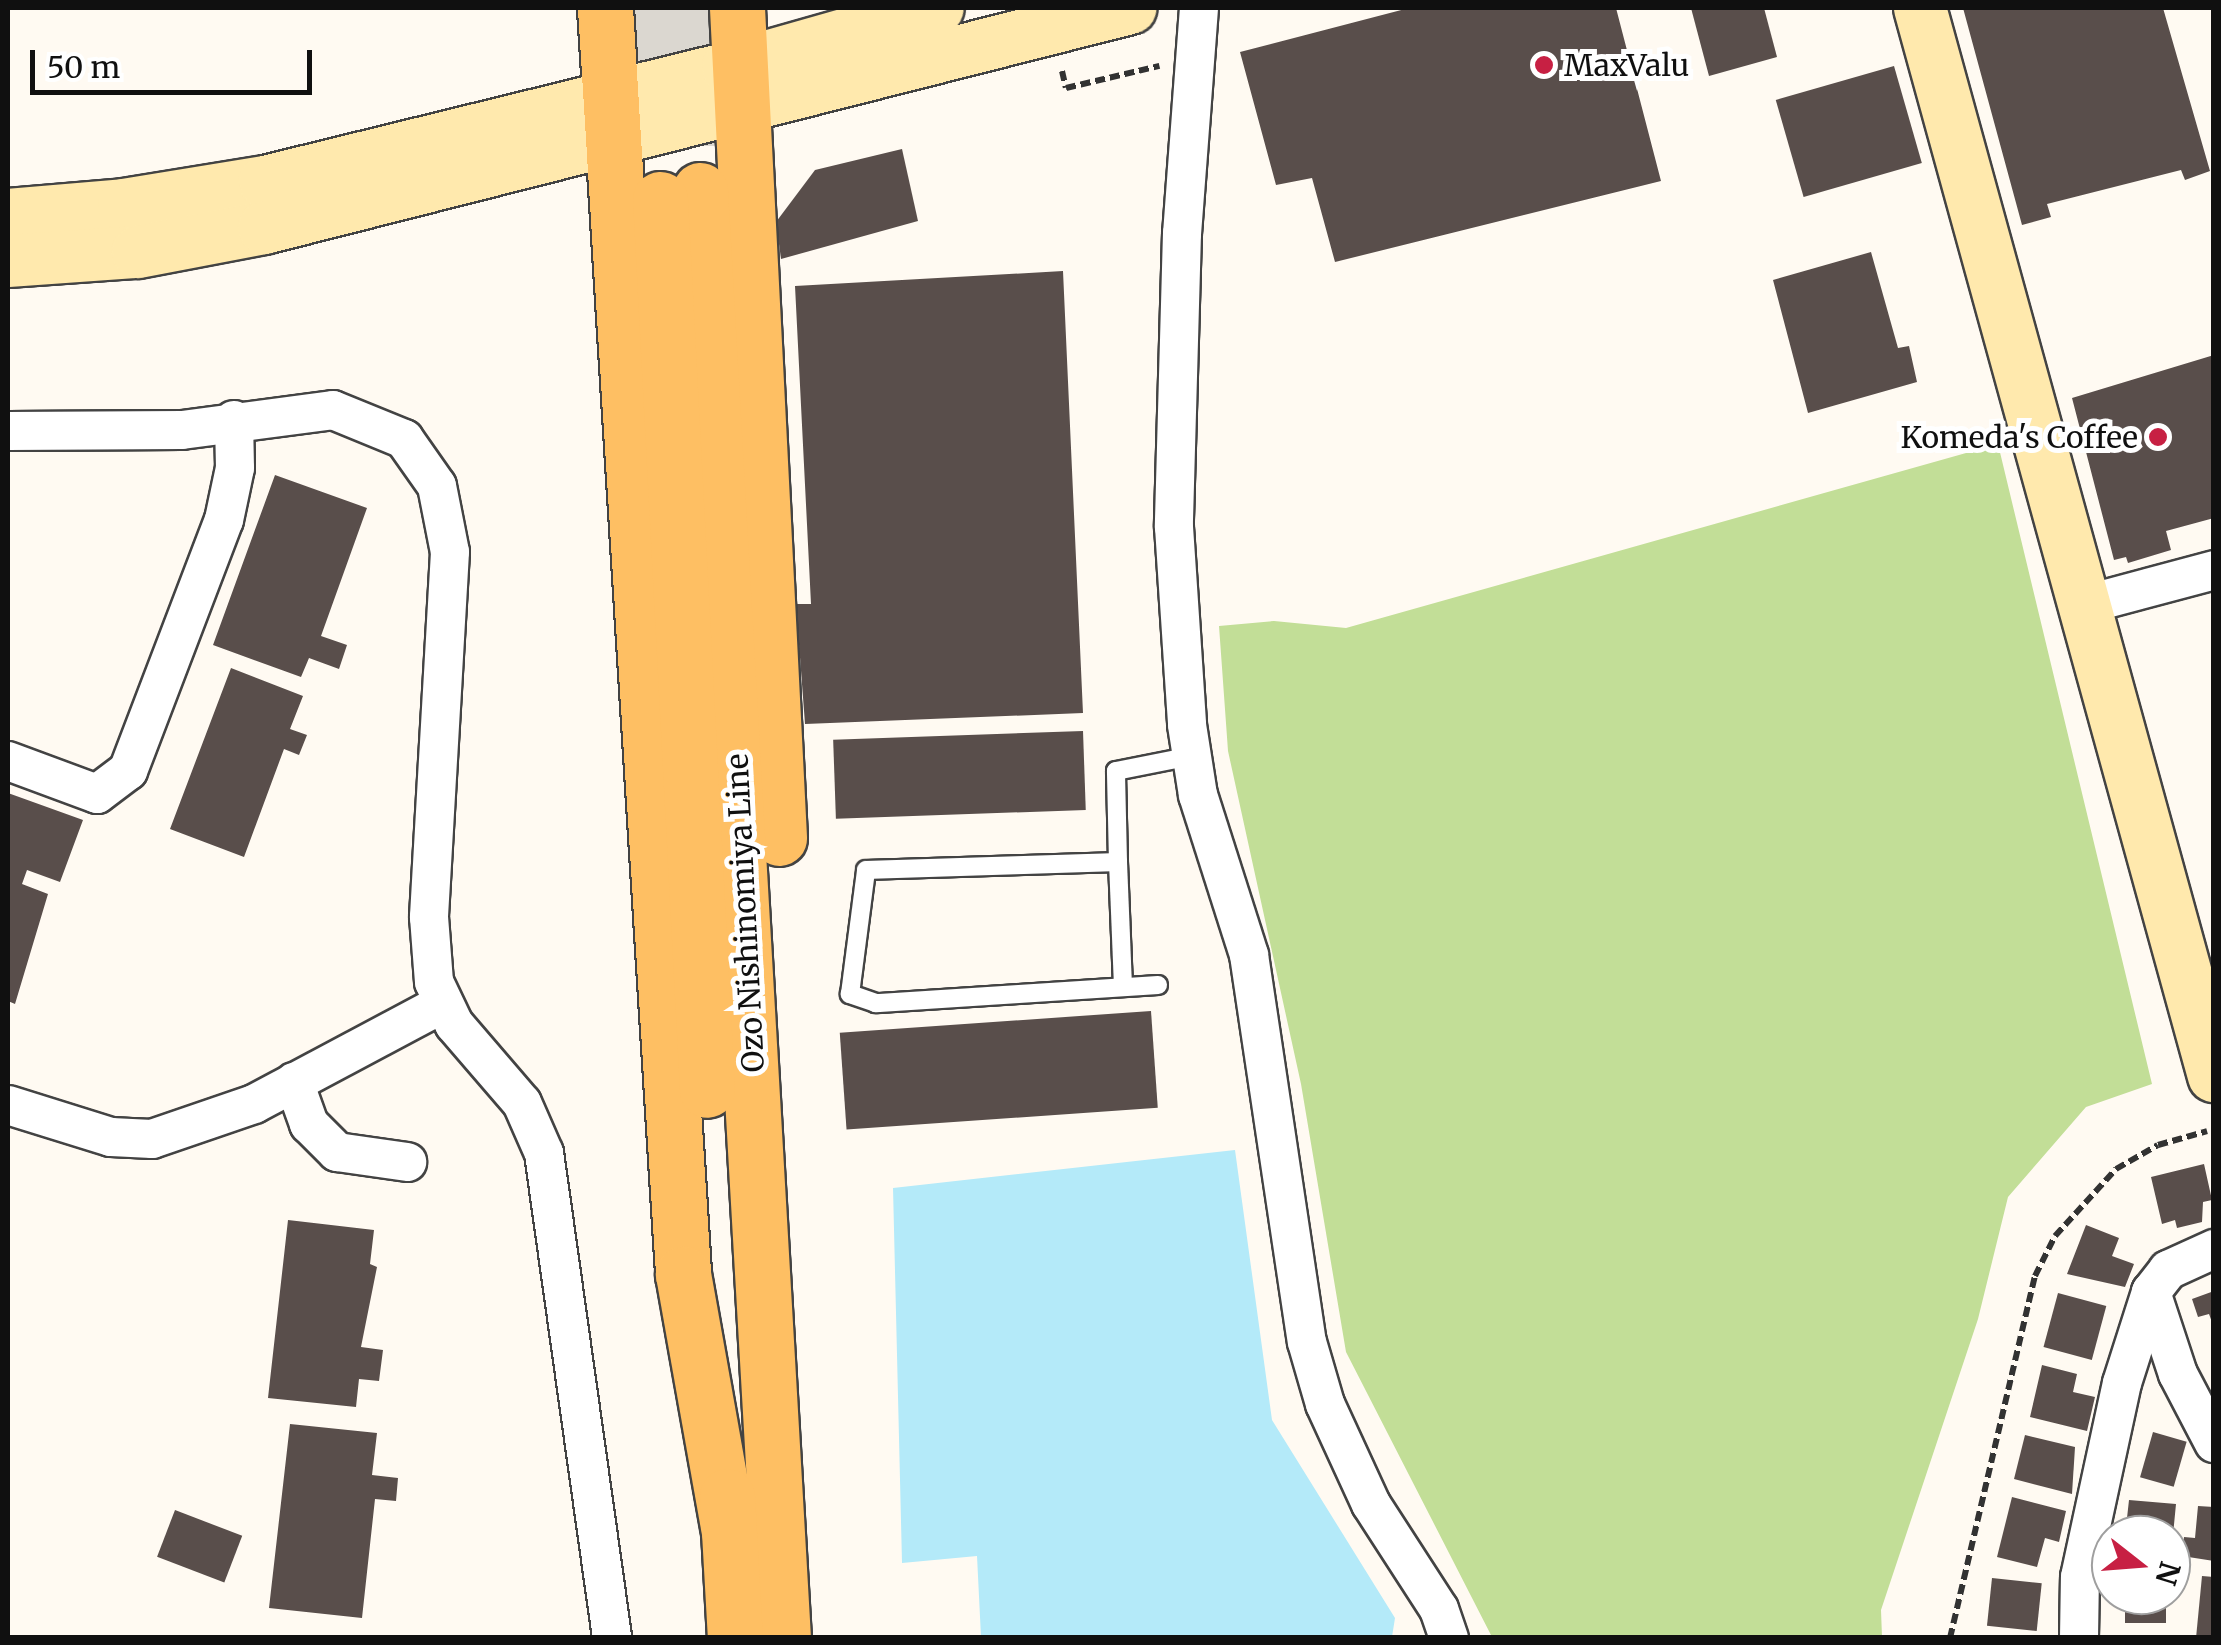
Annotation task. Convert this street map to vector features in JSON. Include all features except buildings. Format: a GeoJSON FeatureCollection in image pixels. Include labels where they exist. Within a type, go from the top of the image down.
{"type":"FeatureCollection","features":[{"type":"Feature","properties":{"kind":"main road"},"geometry":{"type":"LineString","coordinates":[[605,8],[608,121],[682,1274],[729,1532]]}},
{"type":"Feature","properties":{"kind":"main road"},"geometry":{"type":"LineString","coordinates":[[738,8],[789,1062],[770,1336]]}},
{"type":"Feature","properties":{"kind":"main road","name":"Ozo Nishinomiya Line"},"geometry":{"type":"LineString","coordinates":[[735,1638],[680,194],[770,1336],[782,1638]]}},
{"type":"Feature","properties":{"kind":"street"},"geometry":{"type":"LineString","coordinates":[[742,86],[938,8]]}},
{"type":"Feature","properties":{"kind":"street"},"geometry":{"type":"LineString","coordinates":[[8,261],[138,252],[264,228],[608,121],[742,86],[1130,8]]}},
{"type":"Feature","properties":{"kind":"street"},"geometry":{"type":"LineString","coordinates":[[1200,8],[1182,233],[1174,527],[1192,756],[1248,954],[1306,1342],[1325,1404],[1371,1504],[1439,1609],[1450,1638]]}},
{"type":"Feature","properties":{"kind":"street"},"geometry":{"type":"LineString","coordinates":[[1920,8],[2080,606],[2214,1076]]}},
{"type":"Feature","properties":{"kind":"street"},"geometry":{"type":"LineString","coordinates":[[8,215],[124,205],[608,121]]}},
{"type":"Feature","properties":{"kind":"street"},"geometry":{"type":"LineString","coordinates":[[8,431],[100,434],[303,409],[356,415],[404,439],[437,486],[450,552],[429,917],[434,982],[442,1004],[522,1103],[544,1153],[612,1638]]}},
{"type":"Feature","properties":{"kind":"street"},"geometry":{"type":"LineString","coordinates":[[8,761],[97,794],[128,772],[224,520],[235,468],[234,420]]}},
{"type":"Feature","properties":{"kind":"street"},"geometry":{"type":"LineString","coordinates":[[2080,606],[2214,570]]}},
{"type":"Feature","properties":{"kind":"street"},"geometry":{"type":"LineString","coordinates":[[8,1105],[111,1137],[152,1138],[219,1119],[442,1004]]}},
{"type":"Feature","properties":{"kind":"street"},"geometry":{"type":"LineString","coordinates":[[294,1082],[309,1124],[337,1152],[407,1162]]}},
{"type":"Feature","properties":{"kind":"street"},"geometry":{"type":"LineString","coordinates":[[2078,1638],[2080,1576],[2122,1384],[2151,1292],[2168,1270],[2214,1249]]}},
{"type":"Feature","properties":{"kind":"street"},"geometry":{"type":"LineString","coordinates":[[2151,1292],[2178,1374],[2214,1443]]}},
{"type":"Feature","properties":{"kind":"lane"},"geometry":{"type":"LineString","coordinates":[[1124,986],[1116,771],[1192,756]]}},
{"type":"Feature","properties":{"kind":"lane"},"geometry":{"type":"LineString","coordinates":[[1118,862],[866,870],[850,994],[876,1003],[1158,985]]}},
{"type":"Feature","properties":{"kind":"path"},"geometry":{"type":"LineString","coordinates":[[1066,88],[1194,58]]}},
{"type":"Feature","properties":{"kind":"path"},"geometry":{"type":"LineString","coordinates":[[1950,1638],[2035,1276],[2054,1236],[2116,1170],[2158,1145],[2208,1131]]}},
{"type":"Feature","properties":{"kind":"green space"},"geometry":{"type":"Polygon","coordinates":[[[1998,444],[2152,1084],[2086,1107],[2008,1197],[1978,1319],[1881,1610],[1882,1637],[1492,1637],[1346,1352],[1301,1084],[1228,751],[1219,626],[1274,621],[1346,628],[1998,444]]]}},
{"type":"Feature","properties":{"kind":"water"},"geometry":{"type":"Polygon","coordinates":[[[1235,1150],[1272,1420],[1395,1618],[1392,1637],[981,1637],[977,1556],[902,1563],[893,1188],[1235,1150]]]}},
{"type":"Feature","properties":{"kind":"tunnel"},"geometry":{"type":"LineString","coordinates":[[650,8],[660,199]]}},
{"type":"Feature","properties":{"kind":"tunnel"},"geometry":{"type":"LineString","coordinates":[[691,8],[700,190]]}},
{"type":"Feature","properties":{"kind":"place","name":"MaxValu"},"geometry":{"type":"Point","coordinates":[1544,65]}},
{"type":"Feature","properties":{"kind":"place","name":"Komeda's Coffee"},"geometry":{"type":"Point","coordinates":[2158,437]}}]}
